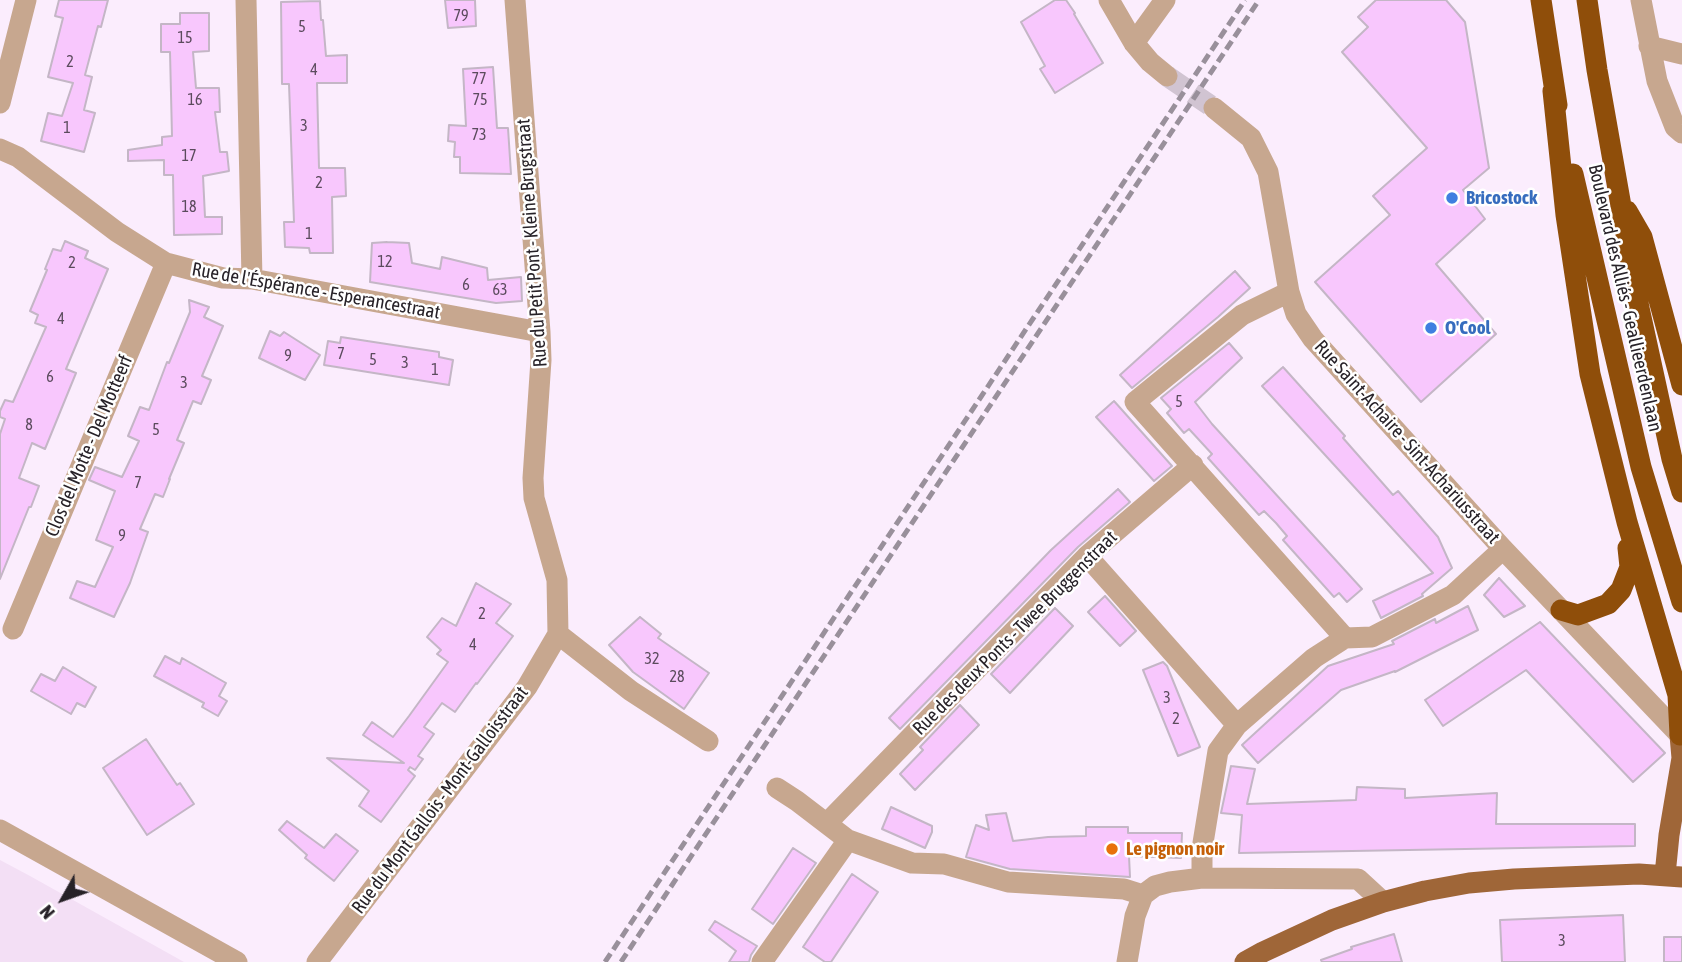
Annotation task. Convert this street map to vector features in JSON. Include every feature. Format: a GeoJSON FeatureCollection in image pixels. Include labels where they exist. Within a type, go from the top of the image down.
{"type":"FeatureCollection","features":[{"type":"Feature","properties":{"kind":"highway","name":"Boulevard des Alliés - Geallieerdenlaan"},"geometry":{"type":"LineString","coordinates":[[1541,0],[1553,91],[1641,467],[1682,602]]}},
{"type":"Feature","properties":{"kind":"highway","name":"Boulevard des Alliés - Geallieerdenlaan"},"geometry":{"type":"LineString","coordinates":[[1587,0],[1618,197],[1639,308],[1672,459],[1682,492]]}},
{"type":"Feature","properties":{"kind":"highway"},"geometry":{"type":"LineString","coordinates":[[1553,91],[1566,215],[1590,374],[1626,522],[1678,695],[1681,736]]}},
{"type":"Feature","properties":{"kind":"highway"},"geometry":{"type":"LineString","coordinates":[[1618,197],[1642,237],[1682,385]]}},
{"type":"Feature","properties":{"kind":"highway"},"geometry":{"type":"LineString","coordinates":[[1560,610],[1578,615],[1608,604],[1621,590],[1630,568],[1626,522]]}},
{"type":"Feature","properties":{"kind":"main road"},"geometry":{"type":"LineString","coordinates":[[1245,962],[1332,920],[1425,891],[1469,883],[1559,876],[1674,876],[1669,835],[1682,758],[1681,736]]}},
{"type":"Feature","properties":{"kind":"street"},"geometry":{"type":"LineString","coordinates":[[0,103],[26,0]]}},
{"type":"Feature","properties":{"kind":"street"},"geometry":{"type":"LineString","coordinates":[[246,0],[252,279]]}},
{"type":"Feature","properties":{"kind":"street","name":"Rue du Petit Pont - Kleine Brugstraat"},"geometry":{"type":"LineString","coordinates":[[515,0],[540,332],[534,498],[557,580],[558,634]]}},
{"type":"Feature","properties":{"kind":"street"},"geometry":{"type":"LineString","coordinates":[[1110,0],[1134,43],[1150,62],[1167,76]]}},
{"type":"Feature","properties":{"kind":"street"},"geometry":{"type":"LineString","coordinates":[[1134,43],[1165,0]]}},
{"type":"Feature","properties":{"kind":"street"},"geometry":{"type":"LineString","coordinates":[[1641,0],[1657,81],[1675,127],[1682,133]]}},
{"type":"Feature","properties":{"kind":"street"},"geometry":{"type":"LineString","coordinates":[[1649,46],[1682,54]]}},
{"type":"Feature","properties":{"kind":"street","name":"Rue Saint-Achaire - Sint-Achariusstraat"},"geometry":{"type":"LineString","coordinates":[[1214,108],[1251,138],[1268,172],[1289,292],[1296,314],[1313,339],[1503,549],[1681,736]]}},
{"type":"Feature","properties":{"kind":"street","name":"Rue de l'Éspérance - Esperancestraat"},"geometry":{"type":"LineString","coordinates":[[0,149],[18,157],[117,232],[166,263],[223,278],[252,279],[540,332]]}},
{"type":"Feature","properties":{"kind":"street","name":"Clos del Motte - Del Motteerf"},"geometry":{"type":"LineString","coordinates":[[13,629],[166,263]]}},
{"type":"Feature","properties":{"kind":"street"},"geometry":{"type":"LineString","coordinates":[[1289,292],[1242,315],[1135,402],[1345,638]]}},
{"type":"Feature","properties":{"kind":"street","name":"Rue des deux Ponts - Twee Bruggenstraat"},"geometry":{"type":"LineString","coordinates":[[827,823],[1087,556],[1193,465]]}},
{"type":"Feature","properties":{"kind":"street"},"geometry":{"type":"LineString","coordinates":[[1202,878],[1202,849],[1218,751],[1237,725],[1314,658],[1345,638],[1372,637],[1453,595],[1503,549]]}},
{"type":"Feature","properties":{"kind":"street"},"geometry":{"type":"LineString","coordinates":[[1087,556],[1237,725]]}},
{"type":"Feature","properties":{"kind":"street"},"geometry":{"type":"LineString","coordinates":[[558,634],[631,691],[708,741]]}},
{"type":"Feature","properties":{"kind":"street","name":"Rue du Mont Gallois - Mont-Galloisstraat"},"geometry":{"type":"LineString","coordinates":[[317,962],[527,687],[558,634]]}},
{"type":"Feature","properties":{"kind":"street"},"geometry":{"type":"LineString","coordinates":[[777,788],[848,840],[912,863],[944,864],[1008,882],[1124,889],[1143,895]]}},
{"type":"Feature","properties":{"kind":"street"},"geometry":{"type":"LineString","coordinates":[[0,830],[237,962]]}},
{"type":"Feature","properties":{"kind":"street"},"geometry":{"type":"LineString","coordinates":[[773,957],[848,840]]}},
{"type":"Feature","properties":{"kind":"street"},"geometry":{"type":"LineString","coordinates":[[1127,962],[1135,916],[1143,895],[1162,884],[1202,878],[1358,879],[1383,902]]}},
{"type":"Feature","properties":{"kind":"shaded area"},"geometry":{"type":"Polygon","coordinates":[[[0,860],[30,876],[184,962],[0,962],[0,860]]]}},
{"type":"Feature","properties":{"kind":"building"},"geometry":{"type":"Polygon","coordinates":[[[59,0],[108,0],[85,75],[92,77],[84,110],[95,113],[84,152],[41,141],[48,113],[62,116],[73,83],[48,77],[63,18],[55,16],[59,0]]]}},
{"type":"Feature","properties":{"kind":"building"},"geometry":{"type":"Polygon","coordinates":[[[445,0],[475,0],[476,26],[448,28],[445,0]]]}},
{"type":"Feature","properties":{"kind":"building"},"geometry":{"type":"Polygon","coordinates":[[[1055,0],[1066,0],[1103,63],[1055,93],[1040,69],[1045,66],[1021,22],[1055,0]]]}},
{"type":"Feature","properties":{"kind":"building"},"geometry":{"type":"Polygon","coordinates":[[[1376,0],[1446,0],[1465,22],[1489,168],[1463,190],[1485,219],[1436,264],[1496,334],[1421,402],[1315,282],[1390,215],[1373,196],[1427,148],[1342,52],[1368,27],[1358,17],[1376,0]]]}},
{"type":"Feature","properties":{"kind":"building"},"geometry":{"type":"Polygon","coordinates":[[[320,1],[326,56],[347,55],[347,83],[317,83],[319,168],[345,168],[346,196],[332,197],[333,253],[310,253],[309,248],[285,247],[284,222],[294,222],[289,84],[282,84],[281,2],[320,1]]]}},
{"type":"Feature","properties":{"kind":"building"},"geometry":{"type":"Polygon","coordinates":[[[180,13],[209,13],[209,51],[193,52],[196,88],[219,88],[220,112],[215,112],[220,152],[227,152],[229,171],[203,176],[205,217],[222,217],[222,234],[174,235],[173,175],[164,175],[164,160],[128,161],[128,150],[162,145],[162,137],[172,136],[170,52],[161,52],[161,24],[180,24],[180,13]]]}},
{"type":"Feature","properties":{"kind":"building"},"geometry":{"type":"Polygon","coordinates":[[[493,67],[497,128],[508,128],[511,174],[460,173],[460,157],[454,157],[455,142],[448,141],[449,125],[466,126],[463,69],[493,67]]]}},
{"type":"Feature","properties":{"kind":"building"},"geometry":{"type":"Polygon","coordinates":[[[65,241],[88,251],[85,258],[108,269],[66,369],[76,373],[45,449],[32,443],[19,478],[39,486],[0,579],[0,434],[5,419],[0,417],[0,411],[5,400],[13,402],[46,327],[35,323],[38,315],[30,311],[53,249],[61,251],[65,241]]]}},
{"type":"Feature","properties":{"kind":"building"},"geometry":{"type":"Polygon","coordinates":[[[372,243],[409,243],[412,263],[440,269],[442,257],[487,268],[488,280],[521,277],[522,301],[496,303],[370,282],[372,243]]]}},
{"type":"Feature","properties":{"kind":"building"},"geometry":{"type":"Polygon","coordinates":[[[1235,271],[1250,288],[1132,388],[1120,375],[1235,271]]]}},
{"type":"Feature","properties":{"kind":"building"},"geometry":{"type":"Polygon","coordinates":[[[189,300],[209,307],[204,317],[223,326],[202,376],[211,380],[201,404],[193,401],[177,440],[184,443],[163,497],[155,494],[140,529],[148,532],[130,583],[114,617],[70,598],[77,581],[95,587],[113,547],[96,540],[115,491],[89,480],[95,467],[122,477],[139,441],[128,436],[140,407],[149,410],[190,312],[189,300]]]}},
{"type":"Feature","properties":{"kind":"building"},"geometry":{"type":"Polygon","coordinates":[[[270,331],[280,336],[284,332],[320,355],[305,380],[259,358],[270,331]]]}},
{"type":"Feature","properties":{"kind":"building"},"geometry":{"type":"Polygon","coordinates":[[[341,337],[439,352],[439,357],[453,360],[449,385],[324,365],[328,341],[340,343],[341,337]]]}},
{"type":"Feature","properties":{"kind":"building"},"geometry":{"type":"Polygon","coordinates":[[[1229,343],[1242,358],[1195,402],[1362,589],[1347,602],[1339,593],[1334,597],[1283,540],[1287,536],[1276,523],[1264,511],[1259,515],[1208,458],[1212,454],[1189,429],[1184,433],[1167,413],[1171,409],[1161,398],[1229,343]]]}},
{"type":"Feature","properties":{"kind":"building"},"geometry":{"type":"Polygon","coordinates":[[[1283,367],[1393,495],[1398,491],[1438,537],[1452,568],[1422,594],[1423,596],[1381,618],[1373,601],[1433,573],[1262,386],[1283,367]]]}},
{"type":"Feature","properties":{"kind":"building"},"geometry":{"type":"Polygon","coordinates":[[[1114,401],[1172,466],[1154,481],[1096,417],[1114,401]]]}},
{"type":"Feature","properties":{"kind":"building"},"geometry":{"type":"Polygon","coordinates":[[[1118,489],[1130,502],[1078,547],[900,729],[889,718],[1051,550],[1118,489]]]}},
{"type":"Feature","properties":{"kind":"building"},"geometry":{"type":"Polygon","coordinates":[[[1499,578],[1525,606],[1504,617],[1484,595],[1499,578]]]}},
{"type":"Feature","properties":{"kind":"building"},"geometry":{"type":"Polygon","coordinates":[[[476,583],[511,604],[496,623],[513,636],[455,712],[442,703],[424,727],[434,734],[418,756],[423,759],[415,770],[410,767],[408,770],[415,776],[381,822],[359,806],[369,791],[327,758],[404,763],[363,735],[372,722],[393,737],[409,716],[448,662],[437,654],[441,650],[427,637],[442,618],[456,626],[476,583]]]}},
{"type":"Feature","properties":{"kind":"building"},"geometry":{"type":"Polygon","coordinates":[[[1105,596],[1136,631],[1120,646],[1088,612],[1105,596]]]}},
{"type":"Feature","properties":{"kind":"building"},"geometry":{"type":"Polygon","coordinates":[[[1468,606],[1478,630],[1395,672],[1341,690],[1258,763],[1242,745],[1328,666],[1394,644],[1392,641],[1468,606]]]}},
{"type":"Feature","properties":{"kind":"building"},"geometry":{"type":"Polygon","coordinates":[[[1055,608],[1073,626],[1010,693],[991,674],[1055,608]]]}},
{"type":"Feature","properties":{"kind":"building"},"geometry":{"type":"Polygon","coordinates":[[[640,617],[661,634],[658,638],[709,673],[684,709],[633,672],[609,645],[640,617]]]}},
{"type":"Feature","properties":{"kind":"building"},"geometry":{"type":"Polygon","coordinates":[[[1540,622],[1665,753],[1633,782],[1526,670],[1443,726],[1425,700],[1540,622]]]}},
{"type":"Feature","properties":{"kind":"building"},"geometry":{"type":"Polygon","coordinates":[[[165,656],[180,664],[182,658],[226,683],[219,696],[227,701],[218,716],[202,707],[204,703],[154,676],[165,656]]]}},
{"type":"Feature","properties":{"kind":"building"},"geometry":{"type":"Polygon","coordinates":[[[1163,662],[1200,747],[1178,756],[1143,670],[1163,662]]]}},
{"type":"Feature","properties":{"kind":"building"},"geometry":{"type":"Polygon","coordinates":[[[63,667],[96,687],[85,707],[77,703],[71,714],[31,691],[41,674],[55,681],[63,667]]]}},
{"type":"Feature","properties":{"kind":"building"},"geometry":{"type":"Polygon","coordinates":[[[960,705],[979,725],[915,790],[900,774],[923,750],[920,747],[960,705]]]}},
{"type":"Feature","properties":{"kind":"building"},"geometry":{"type":"Polygon","coordinates":[[[146,739],[177,785],[180,783],[194,804],[147,835],[103,768],[146,739]]]}},
{"type":"Feature","properties":{"kind":"building"},"geometry":{"type":"Polygon","coordinates":[[[1231,766],[1255,769],[1247,804],[1356,800],[1357,787],[1405,789],[1405,798],[1497,793],[1496,824],[1635,824],[1635,846],[1239,853],[1242,815],[1221,813],[1231,766]]]}},
{"type":"Feature","properties":{"kind":"building"},"geometry":{"type":"Polygon","coordinates":[[[891,807],[932,826],[925,848],[882,829],[891,807]]]}},
{"type":"Feature","properties":{"kind":"building"},"geometry":{"type":"Polygon","coordinates":[[[1006,813],[1013,841],[1086,836],[1086,827],[1128,827],[1128,833],[1182,833],[1181,858],[1129,856],[1130,877],[1010,869],[966,857],[976,825],[989,830],[986,815],[1006,813]]]}},
{"type":"Feature","properties":{"kind":"building"},"geometry":{"type":"Polygon","coordinates":[[[287,821],[324,848],[336,834],[358,851],[334,881],[305,858],[307,855],[279,830],[287,821]]]}},
{"type":"Feature","properties":{"kind":"building"},"geometry":{"type":"Polygon","coordinates":[[[793,848],[816,863],[773,924],[752,909],[793,848]]]}},
{"type":"Feature","properties":{"kind":"building"},"geometry":{"type":"Polygon","coordinates":[[[852,874],[878,892],[831,962],[825,962],[803,947],[852,874]]]}},
{"type":"Feature","properties":{"kind":"building"},"geometry":{"type":"Polygon","coordinates":[[[1623,915],[1625,962],[1502,962],[1500,920],[1623,915]]]}},
{"type":"Feature","properties":{"kind":"building"},"geometry":{"type":"Polygon","coordinates":[[[715,921],[757,946],[749,962],[729,962],[736,951],[709,930],[715,921]]]}},
{"type":"Feature","properties":{"kind":"building"},"geometry":{"type":"Polygon","coordinates":[[[1394,934],[1402,962],[1321,960],[1352,949],[1351,947],[1394,934]]]}},
{"type":"Feature","properties":{"kind":"building"},"geometry":{"type":"Polygon","coordinates":[[[1664,937],[1682,937],[1682,962],[1664,962],[1664,937]]]}},
{"type":"Feature","properties":{"kind":"tunnel"},"geometry":{"type":"LineString","coordinates":[[1167,76],[1214,108]]}},
{"type":"Feature","properties":{"kind":"railway"},"geometry":{"type":"LineString","coordinates":[[605,962],[1245,0]]}},
{"type":"Feature","properties":{"kind":"railway"},"geometry":{"type":"LineString","coordinates":[[621,962],[1259,0]]}},
{"type":"Feature","properties":{"kind":"place","name":"Bricostock"},"geometry":{"type":"Point","coordinates":[1452,198]}},
{"type":"Feature","properties":{"kind":"place","name":"O'Cool"},"geometry":{"type":"Point","coordinates":[1431,328]}},
{"type":"Feature","properties":{"kind":"place","name":"Le pignon noir"},"geometry":{"type":"Point","coordinates":[1112,849]}}]}
